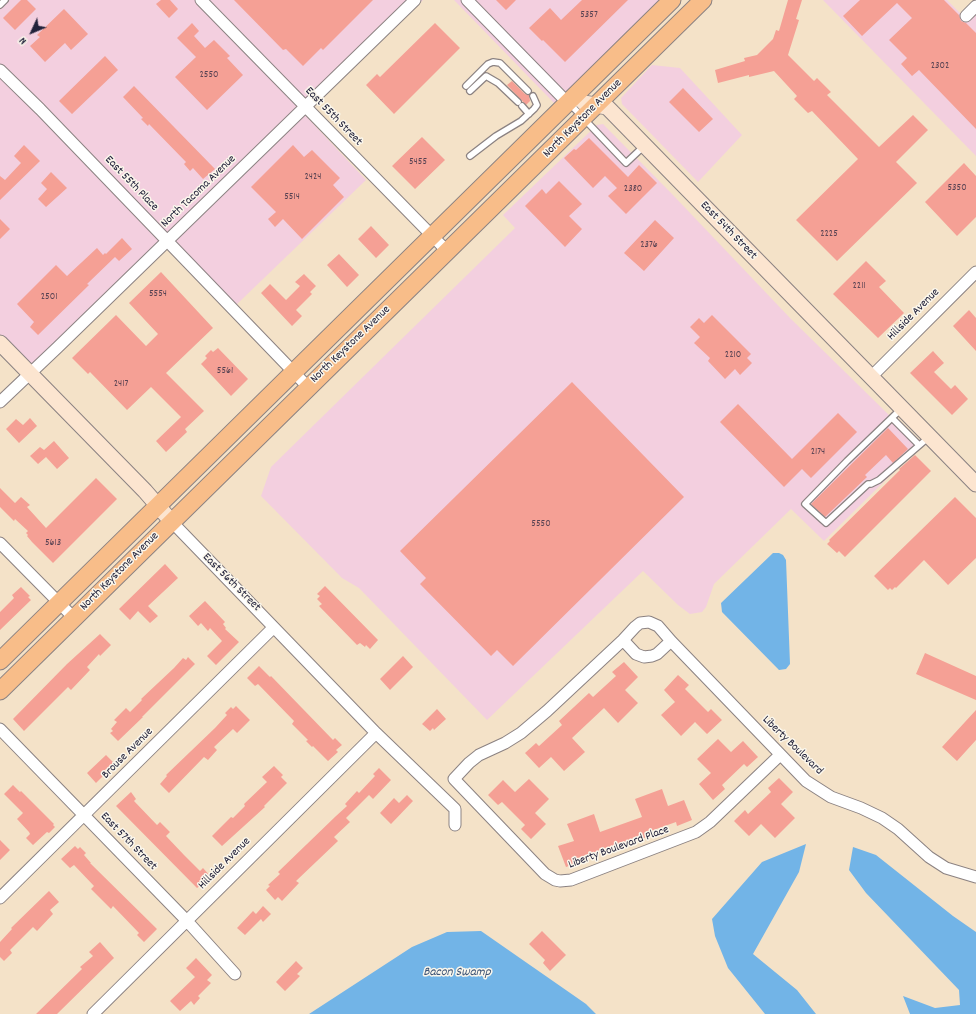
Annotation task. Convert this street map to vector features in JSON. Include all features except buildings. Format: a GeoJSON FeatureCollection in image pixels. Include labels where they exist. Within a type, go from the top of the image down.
{"type":"FeatureCollection","features":[{"type":"Feature","properties":{"kind":"main road","name":"North Keystone Avenue"},"geometry":{"type":"LineString","coordinates":[[0,691],[447,251],[581,106],[672,0]]}},
{"type":"Feature","properties":{"kind":"main road","name":"North Keystone Avenue"},"geometry":{"type":"LineString","coordinates":[[0,661],[432,236],[581,106],[654,54],[703,0]]}},
{"type":"Feature","properties":{"kind":"street","name":"East 55th Street"},"geometry":{"type":"LineString","coordinates":[[202,0],[447,251]]}},
{"type":"Feature","properties":{"kind":"street","name":"North Tacoma Avenue"},"geometry":{"type":"LineString","coordinates":[[0,402],[168,241],[414,0]]}},
{"type":"Feature","properties":{"kind":"street","name":"East 54th Street"},"geometry":{"type":"LineString","coordinates":[[467,0],[563,98],[581,106],[607,107],[871,377],[897,413],[924,441],[976,484]]}},
{"type":"Feature","properties":{"kind":"street"},"geometry":{"type":"LineString","coordinates":[[966,16],[976,6]]}},
{"type":"Feature","properties":{"kind":"street","name":"East 55th Place"},"geometry":{"type":"LineString","coordinates":[[0,70],[168,241],[308,387]]}},
{"type":"Feature","properties":{"kind":"street","name":"Hillside Avenue"},"geometry":{"type":"LineString","coordinates":[[871,377],[976,272]]}},
{"type":"Feature","properties":{"kind":"street","name":"East 56th Street"},"geometry":{"type":"LineString","coordinates":[[0,343],[158,505],[273,628],[376,733],[455,809],[455,825]]}},
{"type":"Feature","properties":{"kind":"street"},"geometry":{"type":"LineString","coordinates":[[0,543],[74,618]]}},
{"type":"Feature","properties":{"kind":"street","name":"Liberty Boulevard"},"geometry":{"type":"LineString","coordinates":[[454,779],[479,755],[505,743],[526,730],[638,625],[649,622],[658,626],[670,641],[799,775],[818,790],[831,797],[861,808],[882,818],[939,864],[956,872],[976,877]]}},
{"type":"Feature","properties":{"kind":"street","name":"Brouse Avenue"},"geometry":{"type":"LineString","coordinates":[[0,898],[273,628]]}},
{"type":"Feature","properties":{"kind":"street"},"geometry":{"type":"LineString","coordinates":[[623,640],[636,654],[644,657],[657,654],[670,641]]}},
{"type":"Feature","properties":{"kind":"street","name":"East 57th Street"},"geometry":{"type":"LineString","coordinates":[[0,729],[187,921],[235,974]]}},
{"type":"Feature","properties":{"kind":"street","name":"Hillside Avenue"},"geometry":{"type":"LineString","coordinates":[[93,1014],[376,733]]}},
{"type":"Feature","properties":{"kind":"street","name":"Liberty Boulevard Place"},"geometry":{"type":"LineString","coordinates":[[454,779],[544,874],[552,879],[560,881],[578,877],[696,832],[710,822],[780,755]]}},
{"type":"Feature","properties":{"kind":"lane"},"geometry":{"type":"LineString","coordinates":[[0,5],[5,0]]}},
{"type":"Feature","properties":{"kind":"lane"},"geometry":{"type":"LineString","coordinates":[[528,91],[500,63],[493,62],[488,64],[468,89],[486,76],[498,83],[529,114]]}},
{"type":"Feature","properties":{"kind":"lane"},"geometry":{"type":"LineString","coordinates":[[470,156],[496,136],[521,121],[529,114],[537,105],[533,96]]}},
{"type":"Feature","properties":{"kind":"lane"},"geometry":{"type":"LineString","coordinates":[[581,106],[626,163],[644,145]]}},
{"type":"Feature","properties":{"kind":"lane"},"geometry":{"type":"LineString","coordinates":[[897,413],[805,504],[826,523],[868,484],[872,484],[879,480],[924,441]]}},
{"type":"Feature","properties":{"kind":"shaded area"},"geometry":{"type":"Polygon","coordinates":[[[0,0],[423,0],[303,113],[366,180],[235,306],[162,240],[30,367],[0,336],[0,0]]]}},
{"type":"Feature","properties":{"kind":"shaded area"},"geometry":{"type":"Polygon","coordinates":[[[454,0],[661,0],[555,104],[454,0]]]}},
{"type":"Feature","properties":{"kind":"shaded area"},"geometry":{"type":"Polygon","coordinates":[[[823,0],[947,0],[968,21],[976,13],[976,156],[823,0]]]}},
{"type":"Feature","properties":{"kind":"shaded area"},"geometry":{"type":"Polygon","coordinates":[[[652,65],[680,68],[742,135],[698,182],[622,104],[621,98],[652,65]]]}},
{"type":"Feature","properties":{"kind":"shaded area"},"geometry":{"type":"Polygon","coordinates":[[[603,124],[791,319],[890,416],[918,448],[824,541],[791,509],[714,584],[706,607],[702,612],[690,614],[678,605],[643,571],[487,720],[359,588],[342,578],[261,496],[271,467],[515,228],[503,215],[597,125],[603,124]]]}},
{"type":"Feature","properties":{"kind":"water"},"geometry":{"type":"Polygon","coordinates":[[[773,553],[783,555],[786,560],[790,664],[786,669],[779,670],[722,612],[721,603],[773,553]]]}},
{"type":"Feature","properties":{"kind":"water"},"geometry":{"type":"Polygon","coordinates":[[[806,844],[799,872],[753,954],[797,990],[816,1014],[765,1014],[728,968],[715,936],[712,919],[762,862],[806,844]]]}},
{"type":"Feature","properties":{"kind":"water"},"geometry":{"type":"Polygon","coordinates":[[[853,847],[876,855],[953,916],[976,932],[976,1014],[910,1014],[903,996],[935,1008],[960,1005],[959,990],[866,893],[849,870],[853,847]]]}},
{"type":"Feature","properties":{"kind":"water","name":"Bacon Swamp"},"geometry":{"type":"Polygon","coordinates":[[[481,931],[586,1004],[596,1014],[309,1014],[412,947],[447,932],[481,931]]]}}]}
